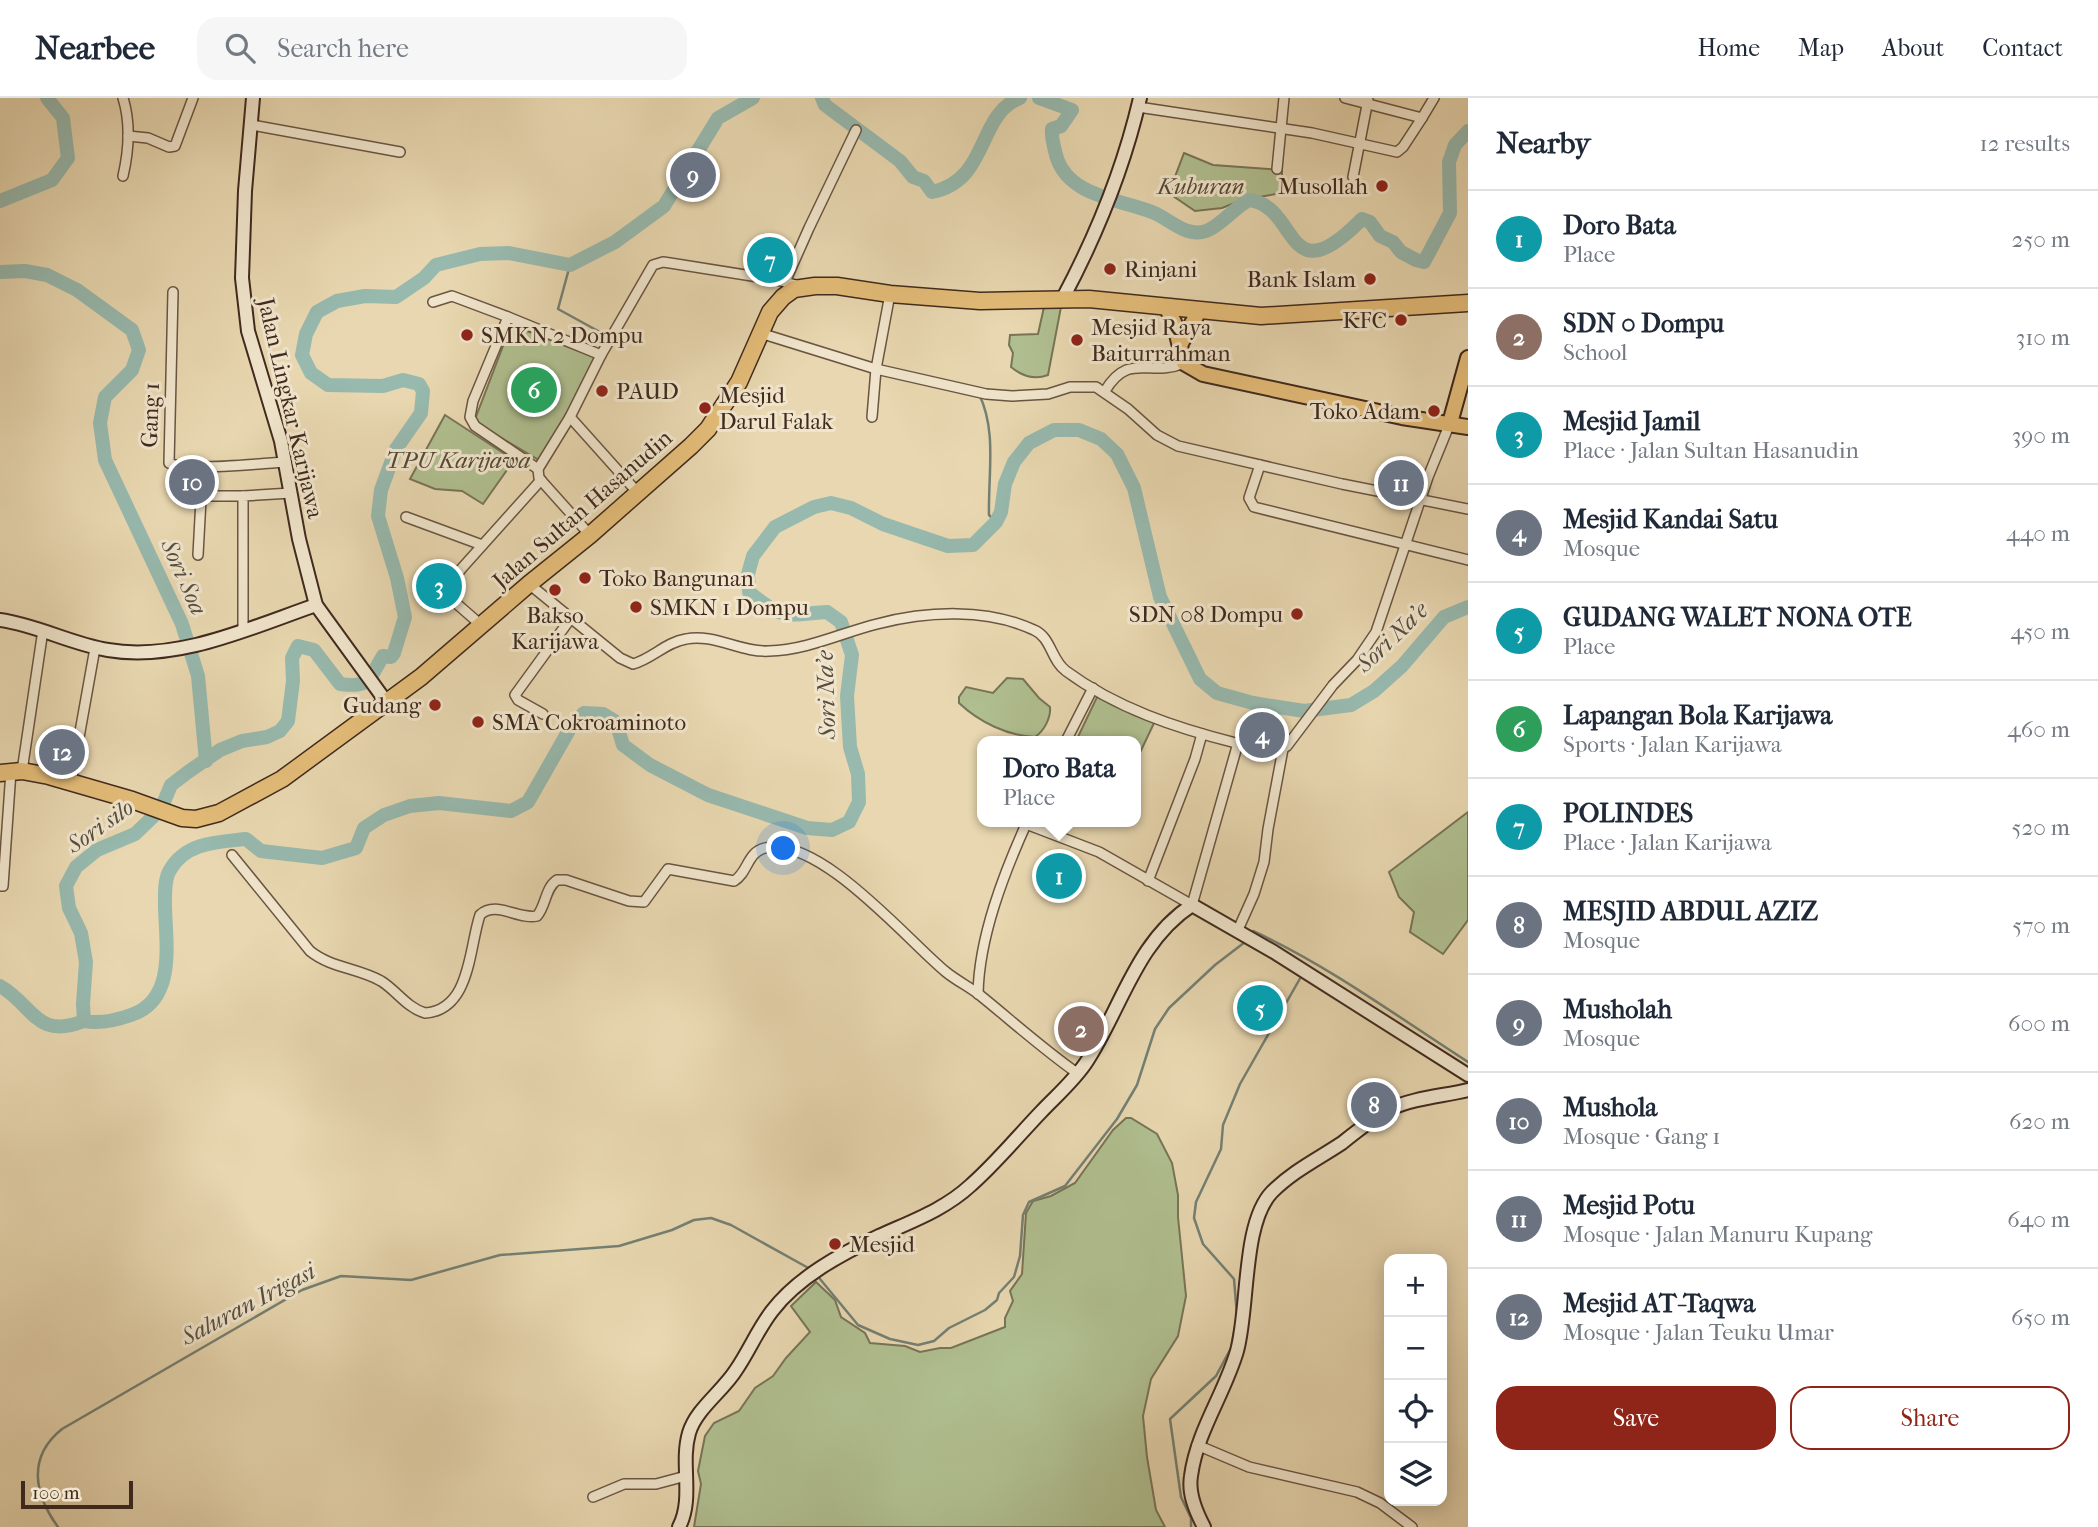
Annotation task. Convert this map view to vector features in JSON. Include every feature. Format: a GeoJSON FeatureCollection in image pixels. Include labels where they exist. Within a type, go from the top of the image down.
{"type":"FeatureCollection","features":[{"type":"Feature","properties":{"kind":"highway","name":"Jalan Sultan Hasanudin"},"geometry":{"type":"LineString","coordinates":[[11,772],[71,782],[132,800],[164,814],[196,818],[231,808],[292,772],[421,677],[590,535],[708,429],[739,382],[782,286],[789,292],[802,287],[838,286],[890,294],[980,301],[1089,299],[1262,316],[1468,303]]}},
{"type":"Feature","properties":{"kind":"main road","name":"Jalan Lingkar Karijawa"},"geometry":{"type":"LineString","coordinates":[[253,98],[245,191],[242,278],[243,305],[252,349],[286,462],[302,552],[316,605],[387,703]]}},
{"type":"Feature","properties":{"kind":"main road"},"geometry":{"type":"LineString","coordinates":[[1063,298],[1104,208],[1139,102]]}},
{"type":"Feature","properties":{"kind":"main road"},"geometry":{"type":"LineString","coordinates":[[1074,278],[1089,299]]}},
{"type":"Feature","properties":{"kind":"main road"},"geometry":{"type":"LineString","coordinates":[[1167,307],[1184,363],[1203,374],[1402,416],[1468,427]]}},
{"type":"Feature","properties":{"kind":"main road"},"geometry":{"type":"LineString","coordinates":[[1180,345],[1199,310]]}},
{"type":"Feature","properties":{"kind":"main road"},"geometry":{"type":"LineString","coordinates":[[1450,423],[1468,358]]}},
{"type":"Feature","properties":{"kind":"main road"},"geometry":{"type":"LineString","coordinates":[[0,620],[43,630],[95,648],[123,652],[173,649],[205,643],[316,605]]}},
{"type":"Feature","properties":{"kind":"main road"},"geometry":{"type":"LineString","coordinates":[[680,1527],[686,1511],[685,1450],[691,1426],[723,1388],[771,1312],[782,1299],[818,1269],[943,1207],[973,1184],[1086,1063],[1132,972],[1148,948],[1167,924],[1192,905],[1468,1075]]}},
{"type":"Feature","properties":{"kind":"main road"},"geometry":{"type":"LineString","coordinates":[[1204,1527],[1194,1506],[1190,1480],[1197,1445],[1237,1352],[1244,1316],[1253,1230],[1263,1203],[1271,1192],[1303,1166],[1390,1109],[1468,1090]]}},
{"type":"Feature","properties":{"kind":"street"},"geometry":{"type":"LineString","coordinates":[[123,98],[128,136],[128,155],[123,176]]}},
{"type":"Feature","properties":{"kind":"street"},"geometry":{"type":"LineString","coordinates":[[128,136],[148,138],[169,147],[175,146],[193,98]]}},
{"type":"Feature","properties":{"kind":"street"},"geometry":{"type":"LineString","coordinates":[[1277,169],[1284,98]]}},
{"type":"Feature","properties":{"kind":"street"},"geometry":{"type":"LineString","coordinates":[[1345,98],[1368,101],[1422,118]]}},
{"type":"Feature","properties":{"kind":"street"},"geometry":{"type":"LineString","coordinates":[[1139,102],[1358,142],[1398,152],[1434,98]]}},
{"type":"Feature","properties":{"kind":"street"},"geometry":{"type":"LineString","coordinates":[[1353,177],[1368,101]]}},
{"type":"Feature","properties":{"kind":"street"},"geometry":{"type":"LineString","coordinates":[[251,125],[400,152]]}},
{"type":"Feature","properties":{"kind":"street"},"geometry":{"type":"LineString","coordinates":[[590,535],[541,480],[537,474],[538,469],[570,417],[601,355],[650,269],[656,263],[670,263],[782,286],[856,130]]}},
{"type":"Feature","properties":{"kind":"street","name":"Gang 1"},"geometry":{"type":"LineString","coordinates":[[173,292],[169,463],[173,466],[195,466],[286,462]]}},
{"type":"Feature","properties":{"kind":"street"},"geometry":{"type":"LineString","coordinates":[[872,417],[876,369],[890,294]]}},
{"type":"Feature","properties":{"kind":"street"},"geometry":{"type":"LineString","coordinates":[[433,302],[452,296],[601,355]]}},
{"type":"Feature","properties":{"kind":"street"},"geometry":{"type":"LineString","coordinates":[[508,317],[473,401],[470,417],[475,426],[538,469]]}},
{"type":"Feature","properties":{"kind":"street"},"geometry":{"type":"LineString","coordinates":[[760,333],[876,369],[986,394],[1048,394],[1070,387],[1087,386],[1105,391],[1168,442],[1260,465],[1468,509]]}},
{"type":"Feature","properties":{"kind":"street"},"geometry":{"type":"LineString","coordinates":[[1105,391],[1113,378],[1125,369],[1166,368],[1184,363]]}},
{"type":"Feature","properties":{"kind":"street"},"geometry":{"type":"LineString","coordinates":[[570,417],[638,493]]}},
{"type":"Feature","properties":{"kind":"street"},"geometry":{"type":"LineString","coordinates":[[1237,932],[1262,872],[1283,749],[1333,685],[1357,660],[1376,632],[1450,423]]}},
{"type":"Feature","properties":{"kind":"street"},"geometry":{"type":"LineString","coordinates":[[1260,465],[1249,498],[1254,507],[1468,561]]}},
{"type":"Feature","properties":{"kind":"street"},"geometry":{"type":"LineString","coordinates":[[481,625],[451,600],[447,592],[453,579],[541,480]]}},
{"type":"Feature","properties":{"kind":"street"},"geometry":{"type":"LineString","coordinates":[[198,555],[201,499],[207,496],[291,493]]}},
{"type":"Feature","properties":{"kind":"street"},"geometry":{"type":"LineString","coordinates":[[243,496],[243,631]]}},
{"type":"Feature","properties":{"kind":"street"},"geometry":{"type":"LineString","coordinates":[[406,517],[482,545]]}},
{"type":"Feature","properties":{"kind":"street"},"geometry":{"type":"LineString","coordinates":[[529,584],[621,658],[633,664],[685,639],[766,652],[805,646],[878,624],[938,615],[972,615],[1023,625],[1043,635],[1060,666],[1093,688],[1158,720],[1266,750],[1283,749]]}},
{"type":"Feature","properties":{"kind":"street"},"geometry":{"type":"LineString","coordinates":[[543,714],[518,700],[516,692],[572,618]]}},
{"type":"Feature","properties":{"kind":"street"},"geometry":{"type":"LineString","coordinates":[[0,886],[3,886],[11,772],[43,630]]}},
{"type":"Feature","properties":{"kind":"street"},"geometry":{"type":"LineString","coordinates":[[71,782],[95,648]]}},
{"type":"Feature","properties":{"kind":"street"},"geometry":{"type":"LineString","coordinates":[[1069,736],[1093,688]]}},
{"type":"Feature","properties":{"kind":"street"},"geometry":{"type":"LineString","coordinates":[[1148,881],[1202,734]]}},
{"type":"Feature","properties":{"kind":"street"},"geometry":{"type":"LineString","coordinates":[[1036,827],[1099,852],[1192,905],[1238,743]]}},
{"type":"Feature","properties":{"kind":"street"},"geometry":{"type":"LineString","coordinates":[[978,994],[981,964],[997,899],[1024,827]]}},
{"type":"Feature","properties":{"kind":"street"},"geometry":{"type":"LineString","coordinates":[[232,855],[310,951],[327,962],[380,981],[425,1013],[442,1008],[461,988],[480,915],[488,909],[528,918],[537,916],[543,909],[553,882],[557,880],[566,880],[629,901],[644,902],[668,869],[734,881],[739,878],[755,852],[774,847],[791,849],[824,865],[904,932],[944,971],[978,994],[1077,1073]]}},
{"type":"Feature","properties":{"kind":"street"},"geometry":{"type":"LineString","coordinates":[[1197,1445],[1249,1467],[1357,1492],[1380,1503],[1412,1527]]}},
{"type":"Feature","properties":{"kind":"street"},"geometry":{"type":"LineString","coordinates":[[593,1497],[624,1484],[656,1484],[685,1476]]}},
{"type":"Feature","properties":{"kind":"green space","name":"Kuburan"},"geometry":{"type":"Polygon","coordinates":[[[1184,153],[1213,165],[1282,170],[1282,193],[1242,200],[1222,208],[1195,211],[1173,196],[1173,182],[1184,153]]]}},
{"type":"Feature","properties":{"kind":"green space"},"geometry":{"type":"Polygon","coordinates":[[[1044,307],[1061,307],[1048,375],[1029,376],[1011,367],[1013,353],[1009,345],[1010,335],[1038,334],[1044,307]]]}},
{"type":"Feature","properties":{"kind":"green space"},"geometry":{"type":"Polygon","coordinates":[[[511,325],[598,358],[544,463],[474,422],[511,325]]]}},
{"type":"Feature","properties":{"kind":"green space","name":"TPU Karijawa"},"geometry":{"type":"Polygon","coordinates":[[[445,415],[514,460],[483,504],[462,491],[435,489],[410,479],[445,415]]]}},
{"type":"Feature","properties":{"kind":"green space"},"geometry":{"type":"Polygon","coordinates":[[[1007,678],[1023,679],[1050,707],[1046,724],[1036,736],[1015,734],[994,727],[959,703],[959,697],[966,687],[993,693],[1007,678]]]}},
{"type":"Feature","properties":{"kind":"green space"},"geometry":{"type":"Polygon","coordinates":[[[1097,697],[1155,721],[1141,750],[1141,736],[1078,736],[1097,697]]]}},
{"type":"Feature","properties":{"kind":"green space"},"geometry":{"type":"Polygon","coordinates":[[[1468,812],[1468,920],[1443,954],[1410,932],[1414,912],[1399,897],[1389,872],[1468,812]]]}},
{"type":"Feature","properties":{"kind":"green space"},"geometry":{"type":"Polygon","coordinates":[[[1126,1118],[1131,1118],[1157,1134],[1172,1163],[1178,1195],[1186,1296],[1178,1336],[1151,1379],[1143,1416],[1156,1510],[1165,1527],[694,1527],[701,1484],[698,1471],[705,1436],[714,1423],[739,1411],[755,1388],[773,1376],[810,1332],[791,1306],[816,1282],[835,1300],[841,1317],[865,1333],[870,1343],[905,1346],[920,1352],[951,1348],[1005,1327],[1005,1318],[1013,1301],[1010,1291],[1022,1274],[1026,1213],[1033,1201],[1051,1196],[1075,1183],[1113,1130],[1126,1118]]]}},
{"type":"Feature","properties":{"kind":"waterway","name":"Sori Soa"},"geometry":{"type":"LineString","coordinates":[[0,201],[52,180],[68,158],[63,118],[47,98]]}},
{"type":"Feature","properties":{"kind":"waterway","name":"Sori silo"},"geometry":{"type":"LineString","coordinates":[[0,986],[45,1023],[68,1026],[84,1021],[86,962],[81,933],[69,908],[66,886],[76,867],[97,850],[135,834],[161,809],[171,785],[220,750],[280,731],[288,721],[293,681],[292,658],[298,646],[314,650],[340,684],[350,685],[358,685],[368,680],[383,656],[391,657],[394,653],[405,617],[397,578],[378,516],[381,490],[396,449],[421,413],[423,391],[419,384],[403,380],[383,386],[328,385],[311,373],[302,355],[306,334],[317,312],[337,301],[365,296],[396,297],[424,278],[436,265],[480,254],[509,253],[570,265],[615,242],[664,206],[718,118],[753,98]]}},
{"type":"Feature","properties":{"kind":"waterway"},"geometry":{"type":"LineString","coordinates":[[822,98],[825,105],[900,161],[913,177],[924,181],[932,192],[951,185],[964,175],[996,118],[1006,106],[1020,98]]}},
{"type":"Feature","properties":{"kind":"waterway"},"geometry":{"type":"LineString","coordinates":[[1039,98],[1072,110],[1061,126],[1052,129],[1056,155],[1062,169],[1071,179],[1095,194],[1152,212],[1192,232],[1206,231],[1249,200],[1265,206],[1305,249],[1319,250],[1337,241],[1362,219],[1370,222],[1380,236],[1393,242],[1401,252],[1424,262],[1450,213],[1449,162],[1455,145],[1468,131]]}},
{"type":"Feature","properties":{"kind":"waterway"},"geometry":{"type":"LineString","coordinates":[[570,265],[558,309],[609,337]]}},
{"type":"Feature","properties":{"kind":"waterway","name":"Sori Soa"},"geometry":{"type":"LineString","coordinates":[[0,272],[25,271],[47,275],[77,290],[132,330],[139,350],[132,370],[105,397],[100,423],[105,460],[182,624],[198,676],[206,761]]}},
{"type":"Feature","properties":{"kind":"waterway"},"geometry":{"type":"LineString","coordinates":[[979,394],[985,408],[990,438],[989,515],[996,522]]}},
{"type":"Feature","properties":{"kind":"waterway","name":"Sori Na'e"},"geometry":{"type":"LineString","coordinates":[[84,1021],[102,1022],[126,1017],[145,1008],[155,997],[162,984],[167,954],[167,878],[170,870],[185,854],[204,845],[246,839],[261,851],[322,858],[356,848],[364,828],[384,815],[410,806],[439,803],[511,811],[528,802],[572,725],[584,713],[603,714],[616,722],[623,745],[650,765],[708,795],[807,828],[832,830],[849,822],[859,802],[858,774],[850,747],[847,696],[852,655],[841,622],[827,612],[785,614],[760,601],[749,592],[748,574],[753,556],[775,527],[814,507],[831,503],[851,508],[883,524],[948,546],[973,545],[996,522],[1001,512],[1005,484],[1014,462],[1029,443],[1054,430],[1079,430],[1101,439],[1117,454],[1134,488],[1160,597],[1200,679],[1217,693],[1253,703],[1304,711],[1351,705],[1374,691],[1402,666],[1444,617],[1468,607]]}},
{"type":"Feature","properties":{"kind":"waterway"},"geometry":{"type":"LineString","coordinates":[[1251,934],[1253,931],[1309,960],[1468,1062]]}},
{"type":"Feature","properties":{"kind":"waterway","name":"Saluran Irigasi"},"geometry":{"type":"LineString","coordinates":[[820,1279],[858,1325],[890,1339],[918,1345],[934,1341],[949,1328],[985,1310],[997,1300],[999,1293],[1014,1277],[1020,1256],[1023,1215],[1029,1202],[1065,1186],[1117,1119],[1137,1085],[1155,1029],[1169,1008],[1215,965],[1245,942]]}},
{"type":"Feature","properties":{"kind":"waterway"},"geometry":{"type":"LineString","coordinates":[[1191,1527],[1191,1518],[1181,1497],[1170,1419],[1216,1376],[1231,1348],[1237,1316],[1234,1279],[1203,1244],[1194,1218],[1196,1202],[1221,1149],[1223,1125],[1240,1084],[1302,975]]}},
{"type":"Feature","properties":{"kind":"waterway","name":"Saluran Irigasi"},"geometry":{"type":"LineString","coordinates":[[58,1527],[44,1502],[38,1476],[43,1451],[62,1429],[302,1290],[341,1276],[411,1280],[500,1255],[619,1246],[672,1230],[694,1220],[711,1218],[731,1225],[812,1270]]}},
{"type":"Feature","properties":{"kind":"place","name":"Musholah"},"geometry":{"type":"Point","coordinates":[693,175]}},
{"type":"Feature","properties":{"kind":"place","name":"Musollah"},"geometry":{"type":"Point","coordinates":[1382,186]}},
{"type":"Feature","properties":{"kind":"place","name":"POLINDES"},"geometry":{"type":"Point","coordinates":[770,260]}},
{"type":"Feature","properties":{"kind":"place","name":"Rinjani"},"geometry":{"type":"Point","coordinates":[1110,269]}},
{"type":"Feature","properties":{"kind":"place","name":"Bank Islam"},"geometry":{"type":"Point","coordinates":[1370,279]}},
{"type":"Feature","properties":{"kind":"place","name":"KFC"},"geometry":{"type":"Point","coordinates":[1401,320]}},
{"type":"Feature","properties":{"kind":"place","name":"SMKN 2 Dompu"},"geometry":{"type":"Point","coordinates":[467,335]}},
{"type":"Feature","properties":{"kind":"place","name":"Mesjid Raya Baiturrahman"},"geometry":{"type":"Point","coordinates":[1077,340]}},
{"type":"Feature","properties":{"kind":"place","name":"Lapangan Bola Karijawa"},"geometry":{"type":"Point","coordinates":[534,390]}},
{"type":"Feature","properties":{"kind":"place","name":"PAUD"},"geometry":{"type":"Point","coordinates":[602,391]}},
{"type":"Feature","properties":{"kind":"place","name":"Mesjid Darul Falak"},"geometry":{"type":"Point","coordinates":[705,408]}},
{"type":"Feature","properties":{"kind":"place","name":"Toko Adam"},"geometry":{"type":"Point","coordinates":[1434,411]}},
{"type":"Feature","properties":{"kind":"place","name":"Mushola"},"geometry":{"type":"Point","coordinates":[192,482]}},
{"type":"Feature","properties":{"kind":"place","name":"Mesjid Potu"},"geometry":{"type":"Point","coordinates":[1401,483]}},
{"type":"Feature","properties":{"kind":"place","name":"Toko Bangunan"},"geometry":{"type":"Point","coordinates":[585,578]}},
{"type":"Feature","properties":{"kind":"place","name":"Mesjid Jamil"},"geometry":{"type":"Point","coordinates":[439,586]}},
{"type":"Feature","properties":{"kind":"place","name":"Bakso Karijawa"},"geometry":{"type":"Point","coordinates":[555,590]}},
{"type":"Feature","properties":{"kind":"place","name":"SMKN 1 Dompu"},"geometry":{"type":"Point","coordinates":[636,607]}},
{"type":"Feature","properties":{"kind":"place","name":"SDN 08 Dompu"},"geometry":{"type":"Point","coordinates":[1297,614]}},
{"type":"Feature","properties":{"kind":"place","name":"Gudang"},"geometry":{"type":"Point","coordinates":[435,705]}},
{"type":"Feature","properties":{"kind":"place","name":"SMA Cokroaminoto"},"geometry":{"type":"Point","coordinates":[478,722]}},
{"type":"Feature","properties":{"kind":"place","name":"Mesjid Kandai Satu"},"geometry":{"type":"Point","coordinates":[1262,735]}},
{"type":"Feature","properties":{"kind":"place","name":"Mesjid AT-Taqwa"},"geometry":{"type":"Point","coordinates":[62,752]}},
{"type":"Feature","properties":{"kind":"place","name":"Doro Bata"},"geometry":{"type":"Point","coordinates":[1059,876]}},
{"type":"Feature","properties":{"kind":"place","name":"GUDANG WALET NONA OTE"},"geometry":{"type":"Point","coordinates":[1260,1008]}},
{"type":"Feature","properties":{"kind":"place","name":"SDN 0 Dompu"},"geometry":{"type":"Point","coordinates":[1081,1029]}},
{"type":"Feature","properties":{"kind":"place","name":"MESJID ABDUL AZIZ"},"geometry":{"type":"Point","coordinates":[1374,1105]}},
{"type":"Feature","properties":{"kind":"place","name":"Mesjid"},"geometry":{"type":"Point","coordinates":[835,1244]}}]}
